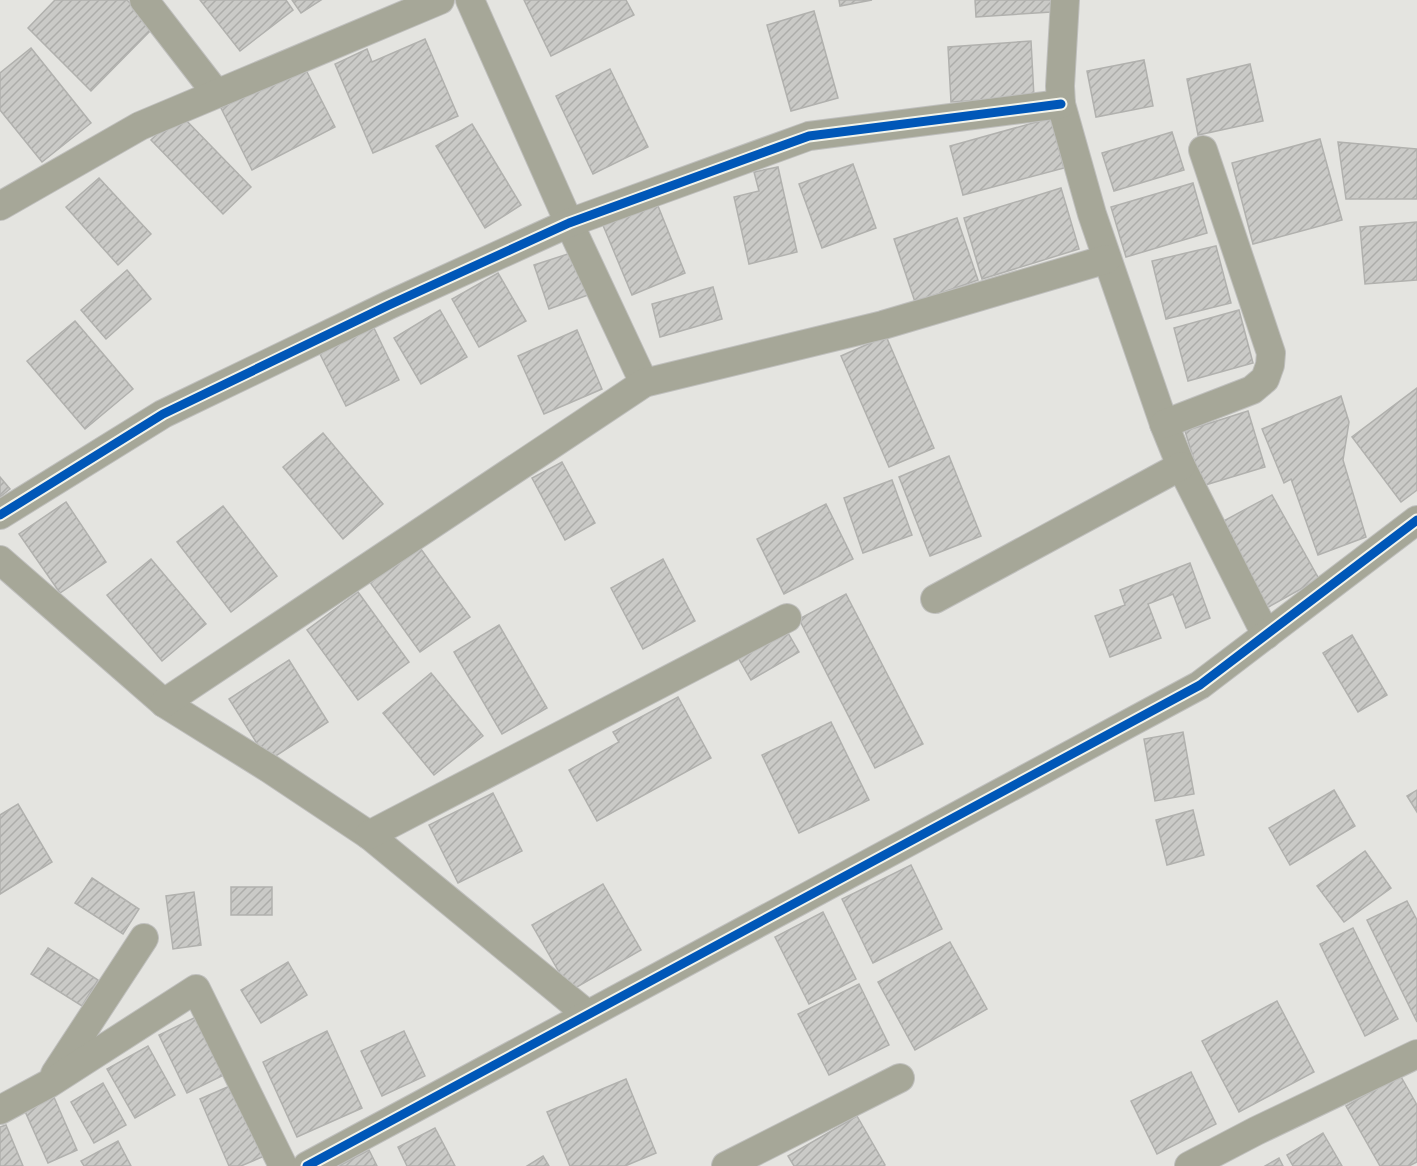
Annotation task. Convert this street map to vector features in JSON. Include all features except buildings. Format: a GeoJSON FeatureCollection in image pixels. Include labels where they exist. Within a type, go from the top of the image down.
{"type":"FeatureCollection","features":[{"type":"Feature","properties":{"kind":"street"},"geometry":{"type":"LineString","coordinates":[[144,0],[216,93]]}},
{"type":"Feature","properties":{"kind":"street"},"geometry":{"type":"LineString","coordinates":[[0,206],[140,126],[440,0]]}},
{"type":"Feature","properties":{"kind":"street"},"geometry":{"type":"LineString","coordinates":[[470,0],[569,223],[644,383]]}},
{"type":"Feature","properties":{"kind":"street"},"geometry":{"type":"LineString","coordinates":[[1065,0],[1061,104],[1092,214],[1180,466],[1266,635]]}},
{"type":"Feature","properties":{"kind":"street"},"geometry":{"type":"LineString","coordinates":[[0,515],[163,414],[389,305],[569,223],[809,136],[1061,104]]}},
{"type":"Feature","properties":{"kind":"street"},"geometry":{"type":"LineString","coordinates":[[1164,424],[1252,390],[1264,379],[1270,365],[1271,353],[1203,150]]}},
{"type":"Feature","properties":{"kind":"street"},"geometry":{"type":"LineString","coordinates":[[164,703],[644,383],[883,325],[1107,259]]}},
{"type":"Feature","properties":{"kind":"street"},"geometry":{"type":"LineString","coordinates":[[935,599],[1180,466]]}},
{"type":"Feature","properties":{"kind":"street"},"geometry":{"type":"LineString","coordinates":[[307,1166],[1200,685],[1417,520]]}},
{"type":"Feature","properties":{"kind":"street"},"geometry":{"type":"LineString","coordinates":[[0,560],[164,703],[369,835],[587,1014]]}},
{"type":"Feature","properties":{"kind":"street"},"geometry":{"type":"LineString","coordinates":[[369,835],[787,618]]}},
{"type":"Feature","properties":{"kind":"street"},"geometry":{"type":"LineString","coordinates":[[50,1083],[144,938]]}},
{"type":"Feature","properties":{"kind":"street"},"geometry":{"type":"LineString","coordinates":[[0,1110],[50,1083],[196,989],[283,1166]]}},
{"type":"Feature","properties":{"kind":"street"},"geometry":{"type":"LineString","coordinates":[[1189,1166],[1256,1131],[1417,1054]]}},
{"type":"Feature","properties":{"kind":"street"},"geometry":{"type":"LineString","coordinates":[[726,1166],[900,1078]]}},
{"type":"Feature","properties":{"kind":"cycle path"},"geometry":{"type":"LineString","coordinates":[[0,515],[163,414],[389,305],[569,223],[809,136],[1061,104]]}},
{"type":"Feature","properties":{"kind":"cycle path"},"geometry":{"type":"LineString","coordinates":[[307,1166],[1200,685],[1417,520]]}}]}
